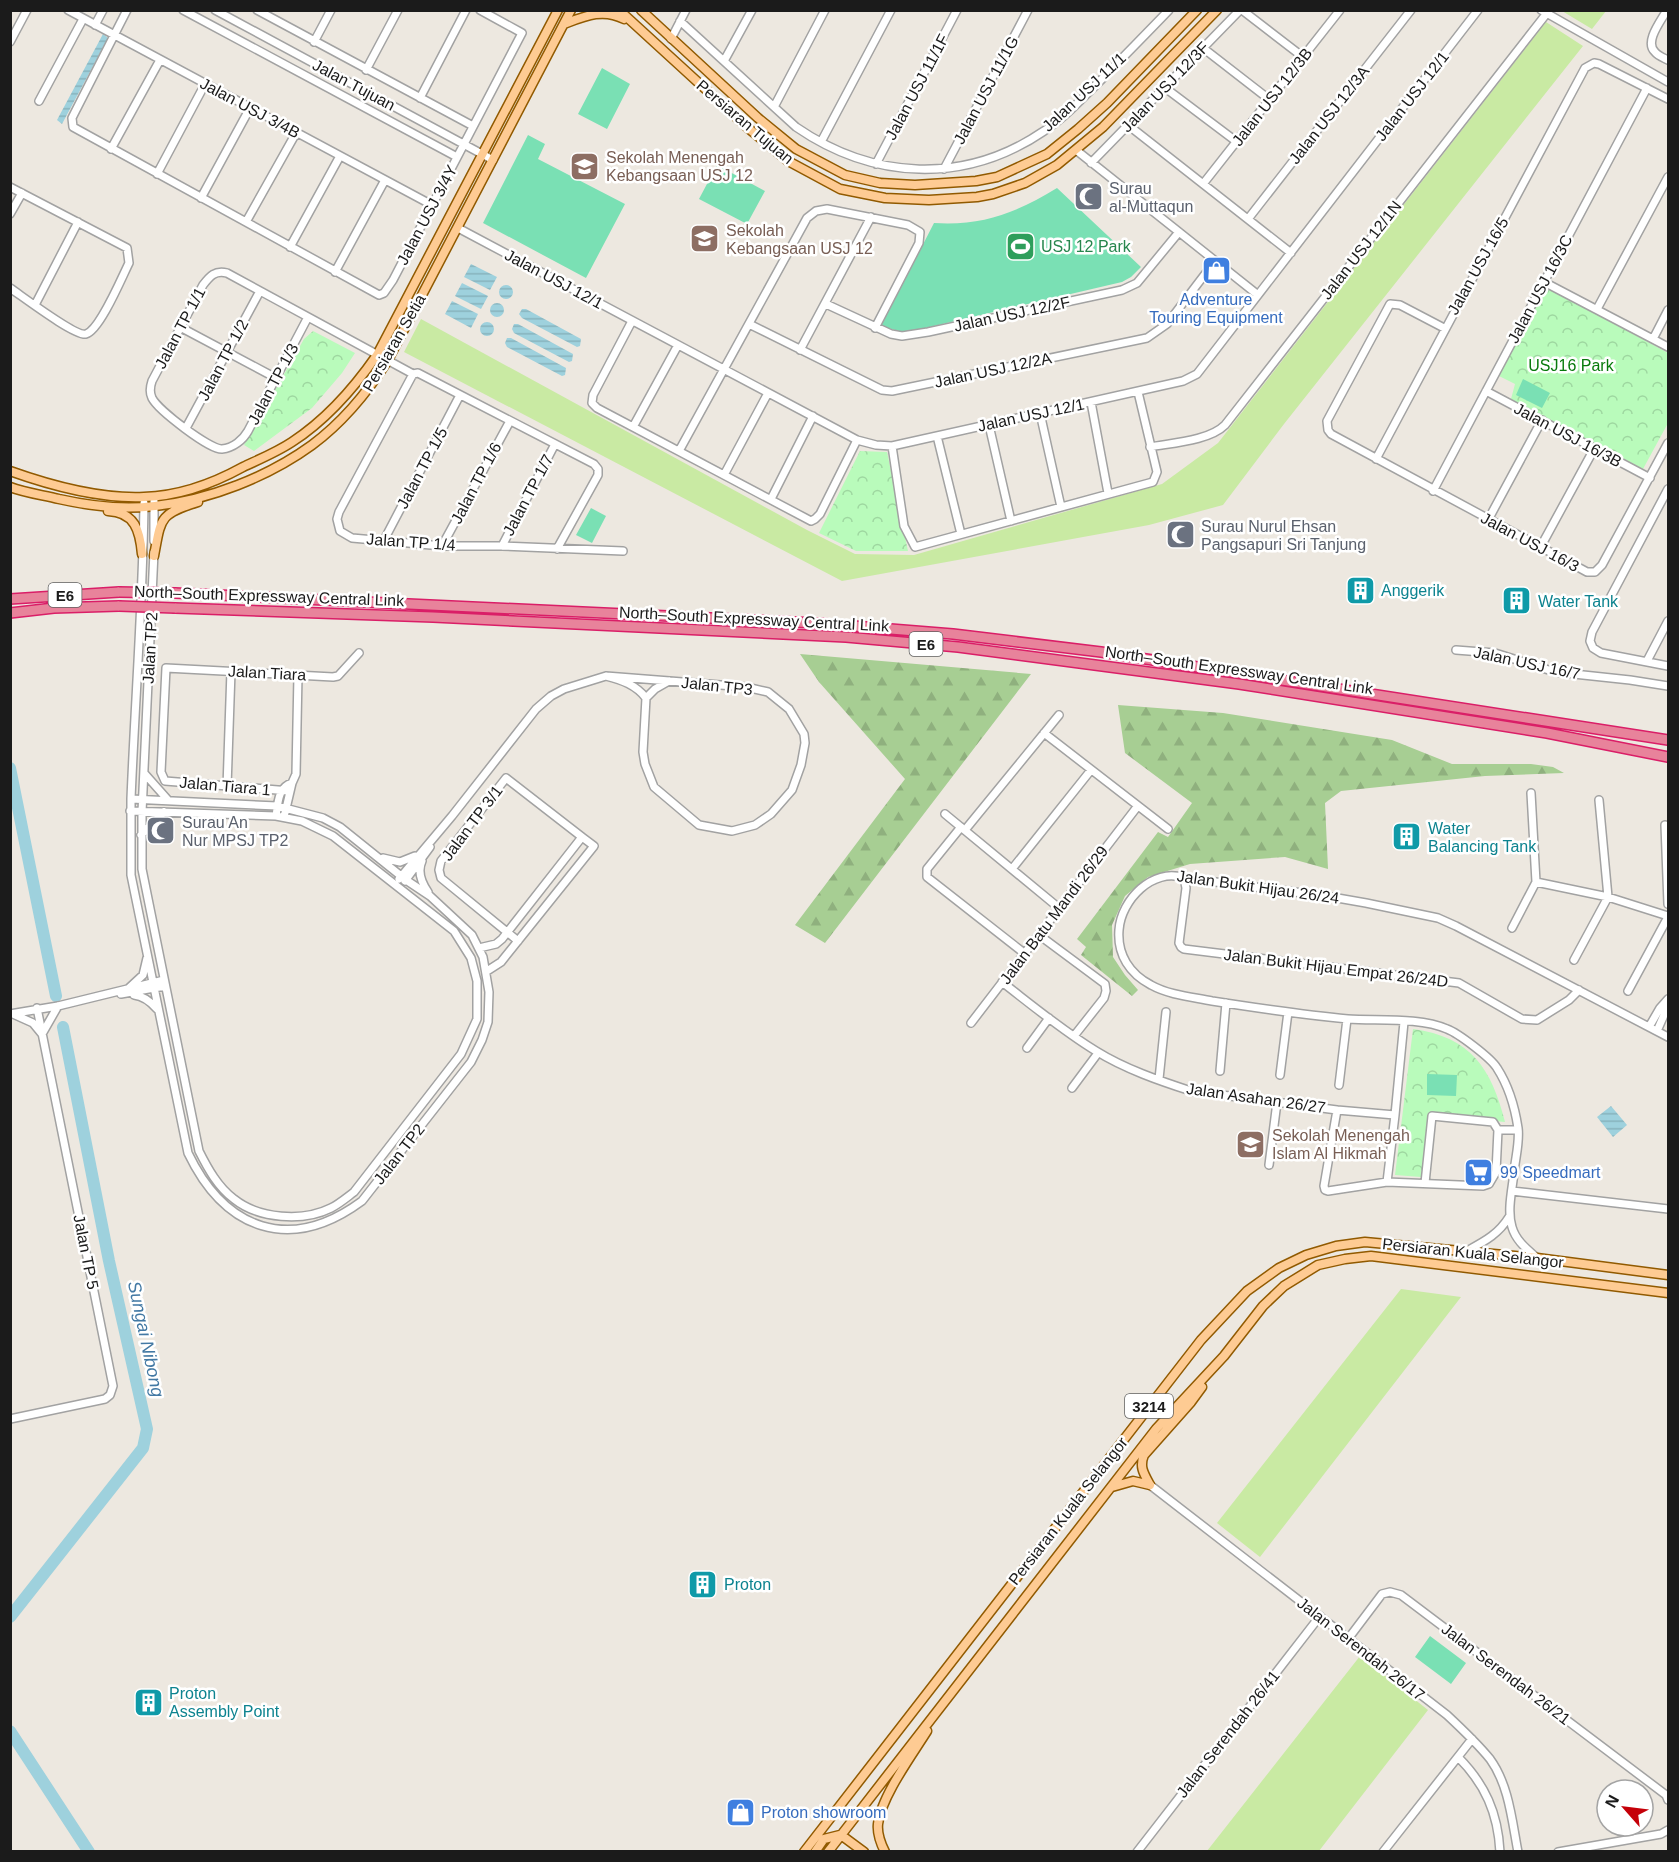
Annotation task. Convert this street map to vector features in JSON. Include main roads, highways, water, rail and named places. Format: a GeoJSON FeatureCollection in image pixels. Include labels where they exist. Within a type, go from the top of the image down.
{"type":"FeatureCollection","features":[{"type":"Feature","properties":{"kind":"highway","name":"North–South Expressway Central Link"},"geometry":{"type":"LineString","coordinates":[[10,599],[119,592],[175,593],[805,622],[953,634],[1101,652],[1668,740]]}},
{"type":"Feature","properties":{"kind":"highway","name":"North–South Expressway Central Link"},"geometry":{"type":"LineString","coordinates":[[10,613],[54,608],[119,606],[433,617],[834,636],[958,647],[1239,684],[1547,733],[1668,757]]}},
{"type":"Feature","properties":{"kind":"main road","name":"Persiaran Setia"},"geometry":{"type":"LineString","coordinates":[[10,471],[70,489],[155,506],[216,492],[253,478],[312,445],[363,396],[388,360],[571,10]]}},
{"type":"Feature","properties":{"kind":"main road","name":"Persiaran Tujuan"},"geometry":{"type":"LineString","coordinates":[[619,10],[748,128],[788,161],[840,189],[901,199],[970,198],[1010,190],[1042,175],[1103,127],[1217,10]]}},
{"type":"Feature","properties":{"kind":"main road","name":"Persiaran Tujuan"},"geometry":{"type":"LineString","coordinates":[[640,10],[758,118],[796,149],[845,175],[861,180],[902,184],[976,182],[1014,171],[1047,154],[1107,103],[1197,10]]}},
{"type":"Feature","properties":{"kind":"main road","name":"Persiaran Setia"},"geometry":{"type":"LineString","coordinates":[[10,486],[21,491],[88,505],[144,502],[154,496],[219,480],[292,442],[332,410],[377,355],[558,11]]}},
{"type":"Feature","properties":{"kind":"main road"},"geometry":{"type":"LineString","coordinates":[[564,24],[583,16],[601,13],[613,14],[633,23]]}},
{"type":"Feature","properties":{"kind":"main road"},"geometry":{"type":"LineString","coordinates":[[901,199],[897,192],[902,184]]}},
{"type":"Feature","properties":{"kind":"main road"},"geometry":{"type":"LineString","coordinates":[[445,228],[450,226],[458,228]]}},
{"type":"Feature","properties":{"kind":"main road"},"geometry":{"type":"LineString","coordinates":[[154,556],[159,526],[166,516],[176,509],[239,487],[253,478]]}},
{"type":"Feature","properties":{"kind":"main road"},"geometry":{"type":"LineString","coordinates":[[21,491],[43,500],[68,506],[123,514],[137,527],[142,554]]}},
{"type":"Feature","properties":{"kind":"main road","name":"Persiaran Kuala Selangor"},"geometry":{"type":"LineString","coordinates":[[804,1851],[1201,1340],[1247,1291],[1279,1268],[1306,1255],[1335,1246],[1365,1242],[1537,1258],[1668,1275]]}},
{"type":"Feature","properties":{"kind":"main road","name":"Persiaran Kuala Selangor"},"geometry":{"type":"LineString","coordinates":[[828,1851],[1156,1429],[1224,1356],[1263,1306],[1284,1286],[1318,1265],[1371,1256],[1668,1293]]}},
{"type":"Feature","properties":{"kind":"main road"},"geometry":{"type":"LineString","coordinates":[[1109,1488],[1133,1481],[1150,1485],[1141,1468],[1144,1455],[1191,1402],[1224,1356]]}},
{"type":"Feature","properties":{"kind":"main road"},"geometry":{"type":"LineString","coordinates":[[885,1851],[881,1844],[878,1826],[883,1805],[947,1697]]}},
{"type":"Feature","properties":{"kind":"main road"},"geometry":{"type":"LineString","coordinates":[[814,1851],[824,1839],[841,1835],[864,1851]]}},
{"type":"Feature","properties":{"kind":"water"},"geometry":{"type":"Polygon","coordinates":[[[103,34],[108,38],[62,124],[57,120],[103,34]]]}},
{"type":"Feature","properties":{"kind":"water"},"geometry":{"type":"Polygon","coordinates":[[[471,264],[497,277],[490,290],[464,277],[471,264]]]}},
{"type":"Feature","properties":{"kind":"water"},"geometry":{"type":"Polygon","coordinates":[[[462,283],[488,296],[481,309],[455,296],[462,283]]]}},
{"type":"Feature","properties":{"kind":"water"},"geometry":{"type":"Polygon","coordinates":[[[506,285],[511,287],[513,292],[511,297],[506,299],[501,297],[499,292],[501,287],[506,285]]]}},
{"type":"Feature","properties":{"kind":"water"},"geometry":{"type":"Polygon","coordinates":[[[452,301],[478,314],[471,328],[445,314],[452,301]]]}},
{"type":"Feature","properties":{"kind":"water"},"geometry":{"type":"Polygon","coordinates":[[[497,303],[502,305],[504,310],[502,315],[497,317],[492,315],[490,310],[492,305],[497,303]]]}},
{"type":"Feature","properties":{"kind":"water"},"geometry":{"type":"Polygon","coordinates":[[[522,309],[526,309],[581,339],[580,346],[577,347],[522,318],[519,314],[522,309]]]}},
{"type":"Feature","properties":{"kind":"water"},"geometry":{"type":"Polygon","coordinates":[[[487,322],[492,324],[494,329],[492,334],[487,336],[482,334],[480,329],[482,324],[487,322]]]}},
{"type":"Feature","properties":{"kind":"water"},"geometry":{"type":"Polygon","coordinates":[[[514,324],[518,324],[573,354],[572,361],[569,362],[514,333],[512,329],[514,324]]]}},
{"type":"Feature","properties":{"kind":"water"},"geometry":{"type":"Polygon","coordinates":[[[507,338],[511,338],[566,368],[565,375],[562,376],[507,347],[505,343],[507,338]]]}},
{"type":"Feature","properties":{"kind":"water"},"geometry":{"type":"Polygon","coordinates":[[[1611,1106],[1627,1125],[1613,1137],[1597,1117],[1611,1106]]]}},
{"type":"Feature","properties":{"kind":"waterway"},"geometry":{"type":"LineString","coordinates":[[10,768],[56,996]]}},
{"type":"Feature","properties":{"kind":"waterway","name":"Sungai Nibong"},"geometry":{"type":"LineString","coordinates":[[10,1617],[143,1448],[147,1429],[109,1261],[63,1027]]}},
{"type":"Feature","properties":{"kind":"waterway","name":"Sungai Nibong"},"geometry":{"type":"LineString","coordinates":[[10,1731],[89,1852]]}},
{"type":"Feature","properties":{"kind":"place","name":"Sekolah Menengah Kebangsaan USJ 12"},"geometry":{"type":"Point","coordinates":[585,166]}},
{"type":"Feature","properties":{"kind":"place","name":"Surau al-Muttaqun"},"geometry":{"type":"Point","coordinates":[1088,197]}},
{"type":"Feature","properties":{"kind":"place","name":"Sekolah Kebangsaan USJ 12"},"geometry":{"type":"Point","coordinates":[705,239]}},
{"type":"Feature","properties":{"kind":"place","name":"USJ 12 Park"},"geometry":{"type":"Point","coordinates":[1020,246]}},
{"type":"Feature","properties":{"kind":"place","name":"Adventure Touring Equipment"},"geometry":{"type":"Point","coordinates":[1216,271]}},
{"type":"Feature","properties":{"kind":"place","name":"Surau Nurul Ehsan Pangsapuri Sri Tanjung"},"geometry":{"type":"Point","coordinates":[1180,535]}},
{"type":"Feature","properties":{"kind":"place","name":"Anggerik"},"geometry":{"type":"Point","coordinates":[1360,590]}},
{"type":"Feature","properties":{"kind":"place","name":"Water Tank"},"geometry":{"type":"Point","coordinates":[1517,601]}},
{"type":"Feature","properties":{"kind":"place","name":"Surau An Nur MPSJ TP2"},"geometry":{"type":"Point","coordinates":[161,831]}},
{"type":"Feature","properties":{"kind":"place","name":"Water Balancing Tank"},"geometry":{"type":"Point","coordinates":[1407,837]}},
{"type":"Feature","properties":{"kind":"place","name":"Sekolah Menengah Islam Al Hikmah"},"geometry":{"type":"Point","coordinates":[1251,1144]}},
{"type":"Feature","properties":{"kind":"place","name":"99 Speedmart"},"geometry":{"type":"Point","coordinates":[1479,1172]}},
{"type":"Feature","properties":{"kind":"place","name":"Proton"},"geometry":{"type":"Point","coordinates":[703,1584]}},
{"type":"Feature","properties":{"kind":"place","name":"Proton Assembly Point"},"geometry":{"type":"Point","coordinates":[148,1702]}},
{"type":"Feature","properties":{"kind":"place","name":"Proton showroom"},"geometry":{"type":"Point","coordinates":[740,1812]}},
{"type":"Feature","properties":{"kind":"park label","name":"USJ16 Park"},"geometry":{"type":"Point","coordinates":[1571,365]}}]}
